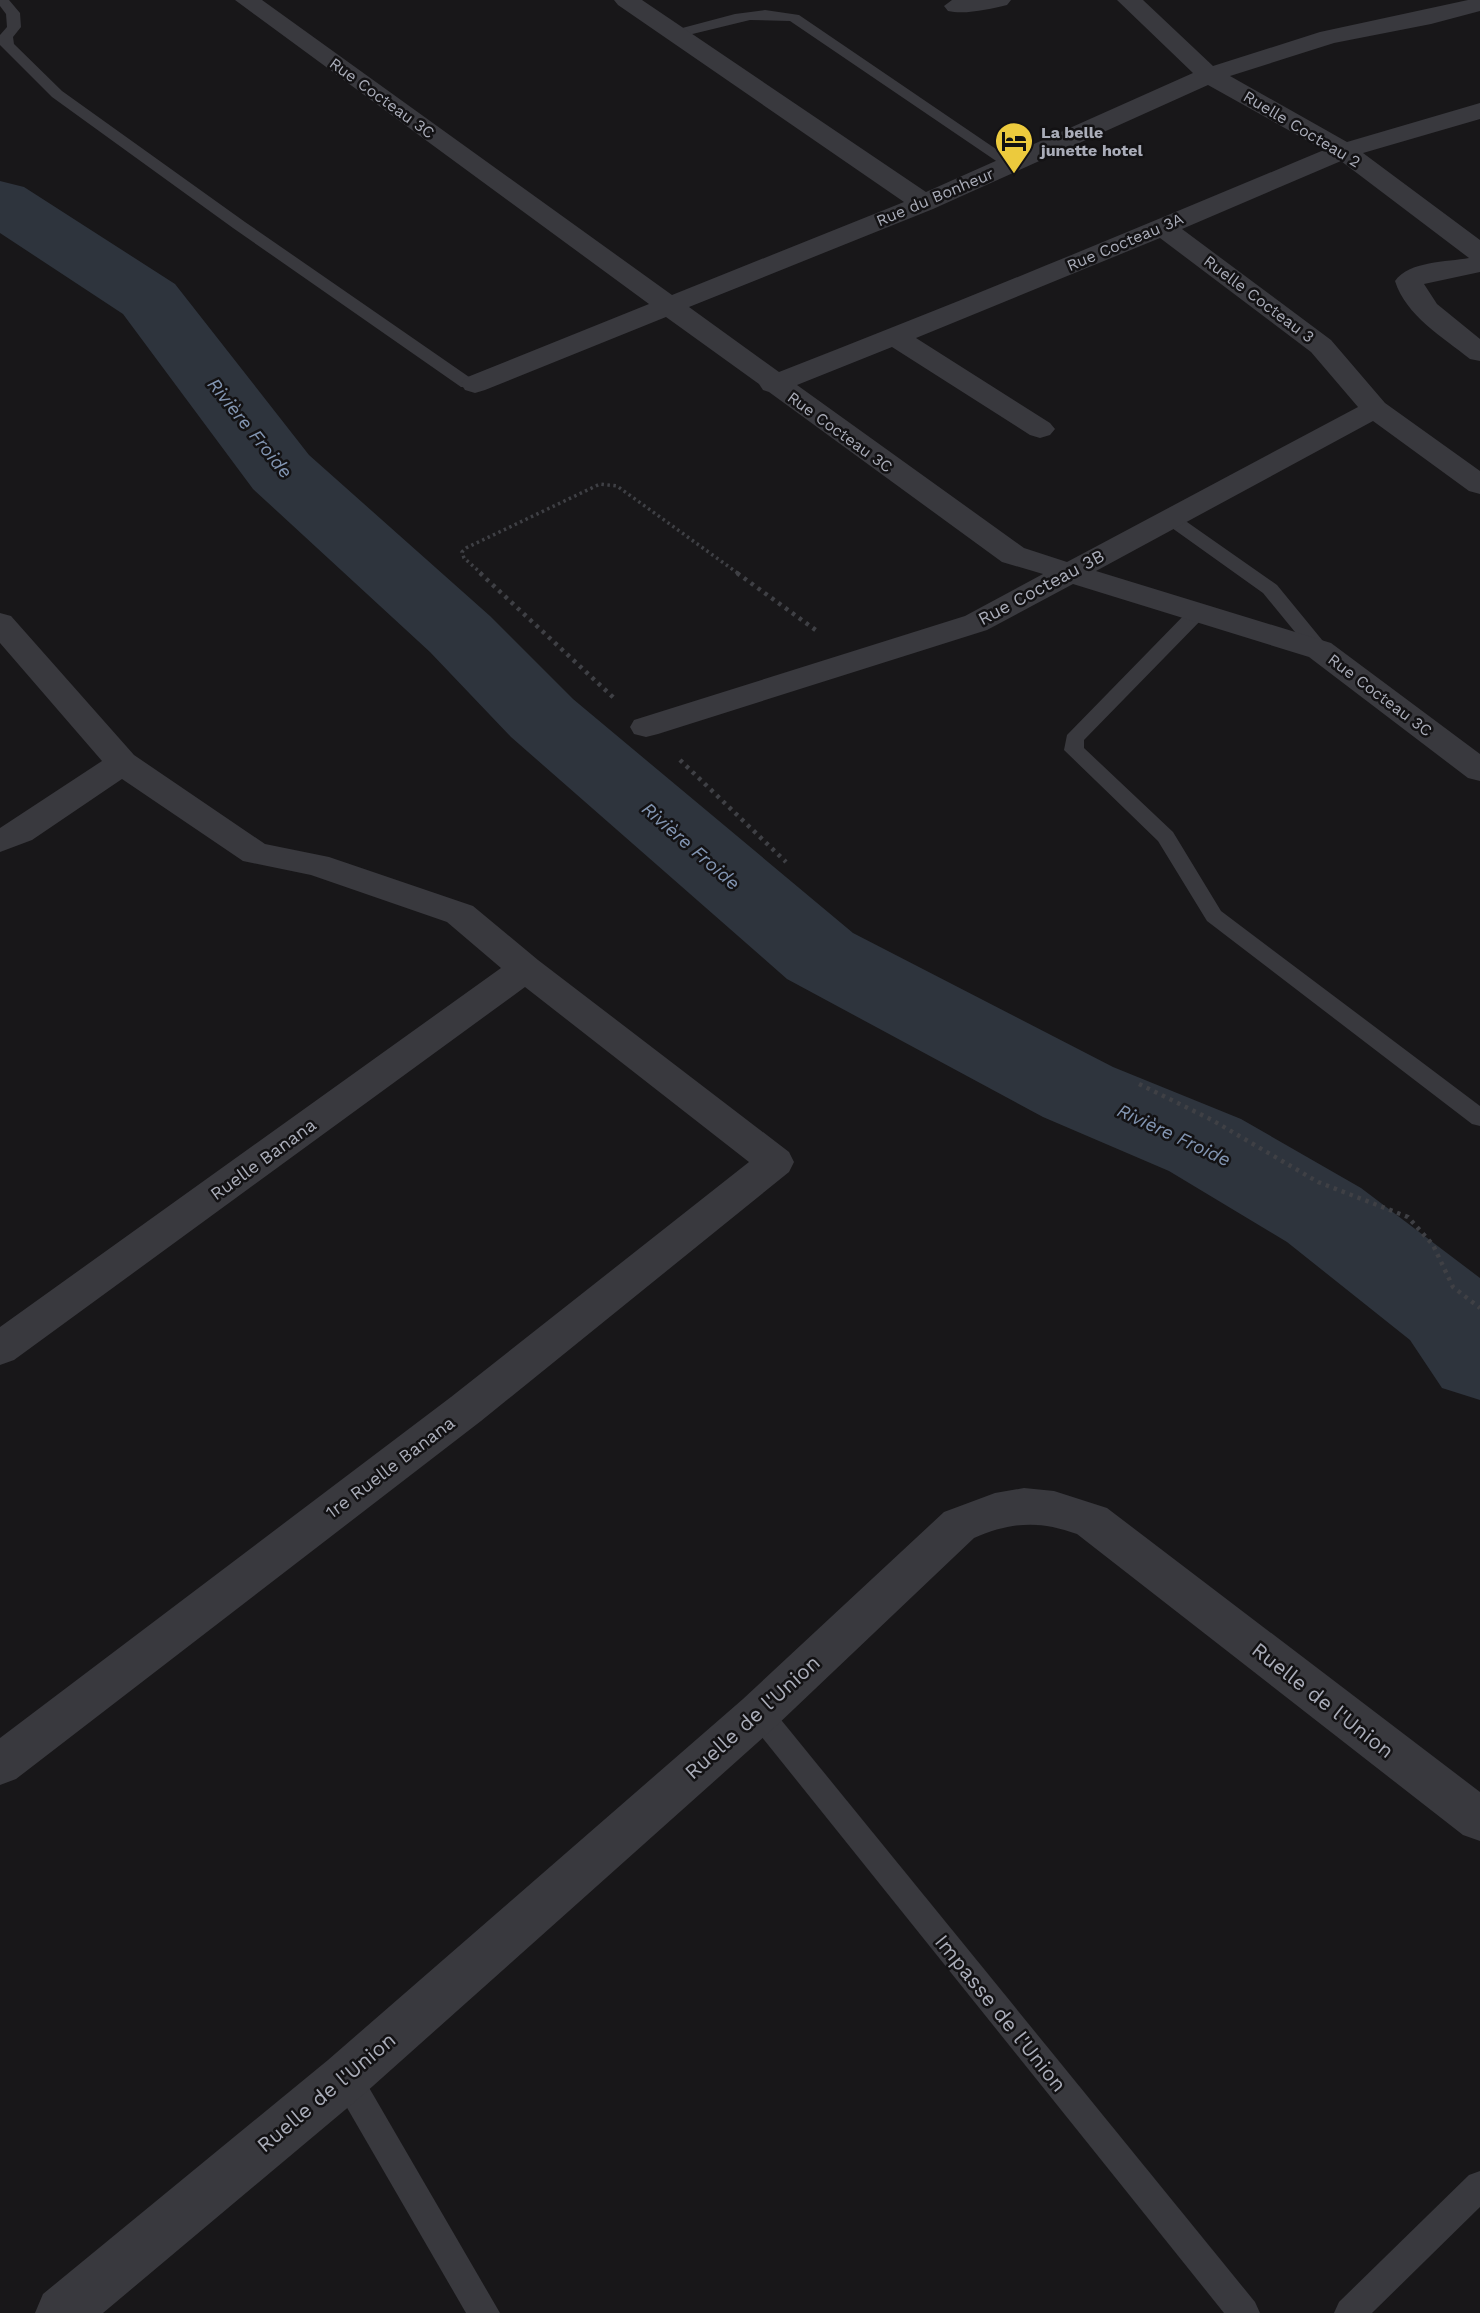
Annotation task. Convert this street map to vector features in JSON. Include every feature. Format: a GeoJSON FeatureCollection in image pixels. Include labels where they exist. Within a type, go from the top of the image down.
{"type":"FeatureCollection","features":[{"type":"Feature","properties":{"kind":"street","name":"Rue Cocteau 3C"},"geometry":{"type":"LineString","coordinates":[[247,0],[773,384],[1013,555],[1066,574],[1320,650],[1480,769]]}},
{"type":"Feature","properties":{"kind":"street"},"geometry":{"type":"LineString","coordinates":[[626,0],[924,203]]}},
{"type":"Feature","properties":{"kind":"street"},"geometry":{"type":"LineString","coordinates":[[956,6],[999,0]]}},
{"type":"Feature","properties":{"kind":"street","name":"Ruelle Cocteau 2"},"geometry":{"type":"LineString","coordinates":[[1129,0],[1209,75],[1344,151],[1480,253]]}},
{"type":"Feature","properties":{"kind":"street","name":"Rue du Bonheur"},"geometry":{"type":"LineString","coordinates":[[475,384],[924,203],[1209,75],[1329,37],[1431,17],[1480,4]]}},
{"type":"Feature","properties":{"kind":"street","name":"Rue Cocteau 3A"},"geometry":{"type":"LineString","coordinates":[[773,384],[1022,287],[1161,226],[1344,151],[1480,111]]}},
{"type":"Feature","properties":{"kind":"street","name":"Ruelle Cocteau 3"},"geometry":{"type":"LineString","coordinates":[[1161,226],[1321,345],[1375,409],[1480,485]]}},
{"type":"Feature","properties":{"kind":"street"},"geometry":{"type":"LineString","coordinates":[[1480,264],[1422,274],[1409,281],[1410,290],[1419,301],[1480,353]]}},
{"type":"Feature","properties":{"kind":"street"},"geometry":{"type":"LineString","coordinates":[[894,336],[1040,429]]}},
{"type":"Feature","properties":{"kind":"street","name":"Rue Cocteau 3B"},"geometry":{"type":"LineString","coordinates":[[646,727],[976,623],[1375,409]]}},
{"type":"Feature","properties":{"kind":"street"},"geometry":{"type":"LineString","coordinates":[[0,623],[122,763],[255,853],[317,864],[460,914],[525,969]]}},
{"type":"Feature","properties":{"kind":"street"},"geometry":{"type":"LineString","coordinates":[[7,828],[122,763]]}},
{"type":"Feature","properties":{"kind":"street","name":"1re Ruelle Banana"},"geometry":{"type":"LineString","coordinates":[[0,1765],[466,1409],[775,1162],[525,969]]}},
{"type":"Feature","properties":{"kind":"street","name":"Ruelle Banana"},"geometry":{"type":"LineString","coordinates":[[0,1349],[525,969]]}},
{"type":"Feature","properties":{"kind":"street","name":"Ruelle de l'Union"},"geometry":{"type":"LineString","coordinates":[[62,2313],[346,2077],[759,1713],[959,1525],[999,1508],[1028,1504],[1059,1509],[1091,1521],[1480,1820]]}},
{"type":"Feature","properties":{"kind":"lane"},"geometry":{"type":"LineString","coordinates":[[2,0],[13,13],[14,27],[6,37],[7,45],[57,94],[250,233],[467,383],[475,384]]}},
{"type":"Feature","properties":{"kind":"lane"},"geometry":{"type":"LineString","coordinates":[[676,34],[763,14],[781,14],[794,18],[1010,164]]}},
{"type":"Feature","properties":{"kind":"lane"},"geometry":{"type":"LineString","coordinates":[[1171,519],[1270,589],[1320,650]]}},
{"type":"Feature","properties":{"kind":"lane"},"geometry":{"type":"LineString","coordinates":[[1198,612],[1074,739],[1074,750],[1166,837],[1214,916],[1480,1118]]}},
{"type":"Feature","properties":{"kind":"lane","name":"Impasse de l'Union"},"geometry":{"type":"LineString","coordinates":[[759,1713],[1244,2313]]}},
{"type":"Feature","properties":{"kind":"lane"},"geometry":{"type":"LineString","coordinates":[[346,2077],[484,2313]]}},
{"type":"Feature","properties":{"kind":"lane"},"geometry":{"type":"LineString","coordinates":[[1350,2313],[1480,2186]]}},
{"type":"Feature","properties":{"kind":"path"},"geometry":{"type":"LineString","coordinates":[[786,862],[464,558],[462,552],[600,485],[617,486],[855,659]]}},
{"type":"Feature","properties":{"kind":"path"},"geometry":{"type":"LineString","coordinates":[[1139,1084],[1212,1120],[1318,1182],[1408,1217],[1433,1245],[1453,1287],[1480,1308]]}},
{"type":"Feature","properties":{"kind":"waterway","name":"Rivière Froide"},"geometry":{"type":"LineString","coordinates":[[0,202],[149,299],[281,472],[460,634],[542,718],[820,956],[1078,1092],[1205,1145],[1324,1215],[1448,1311],[1480,1358]]}},
{"type":"Feature","properties":{"kind":"place","name":"La belle junette hotel"},"geometry":{"type":"Point","coordinates":[1014,175]}}]}
